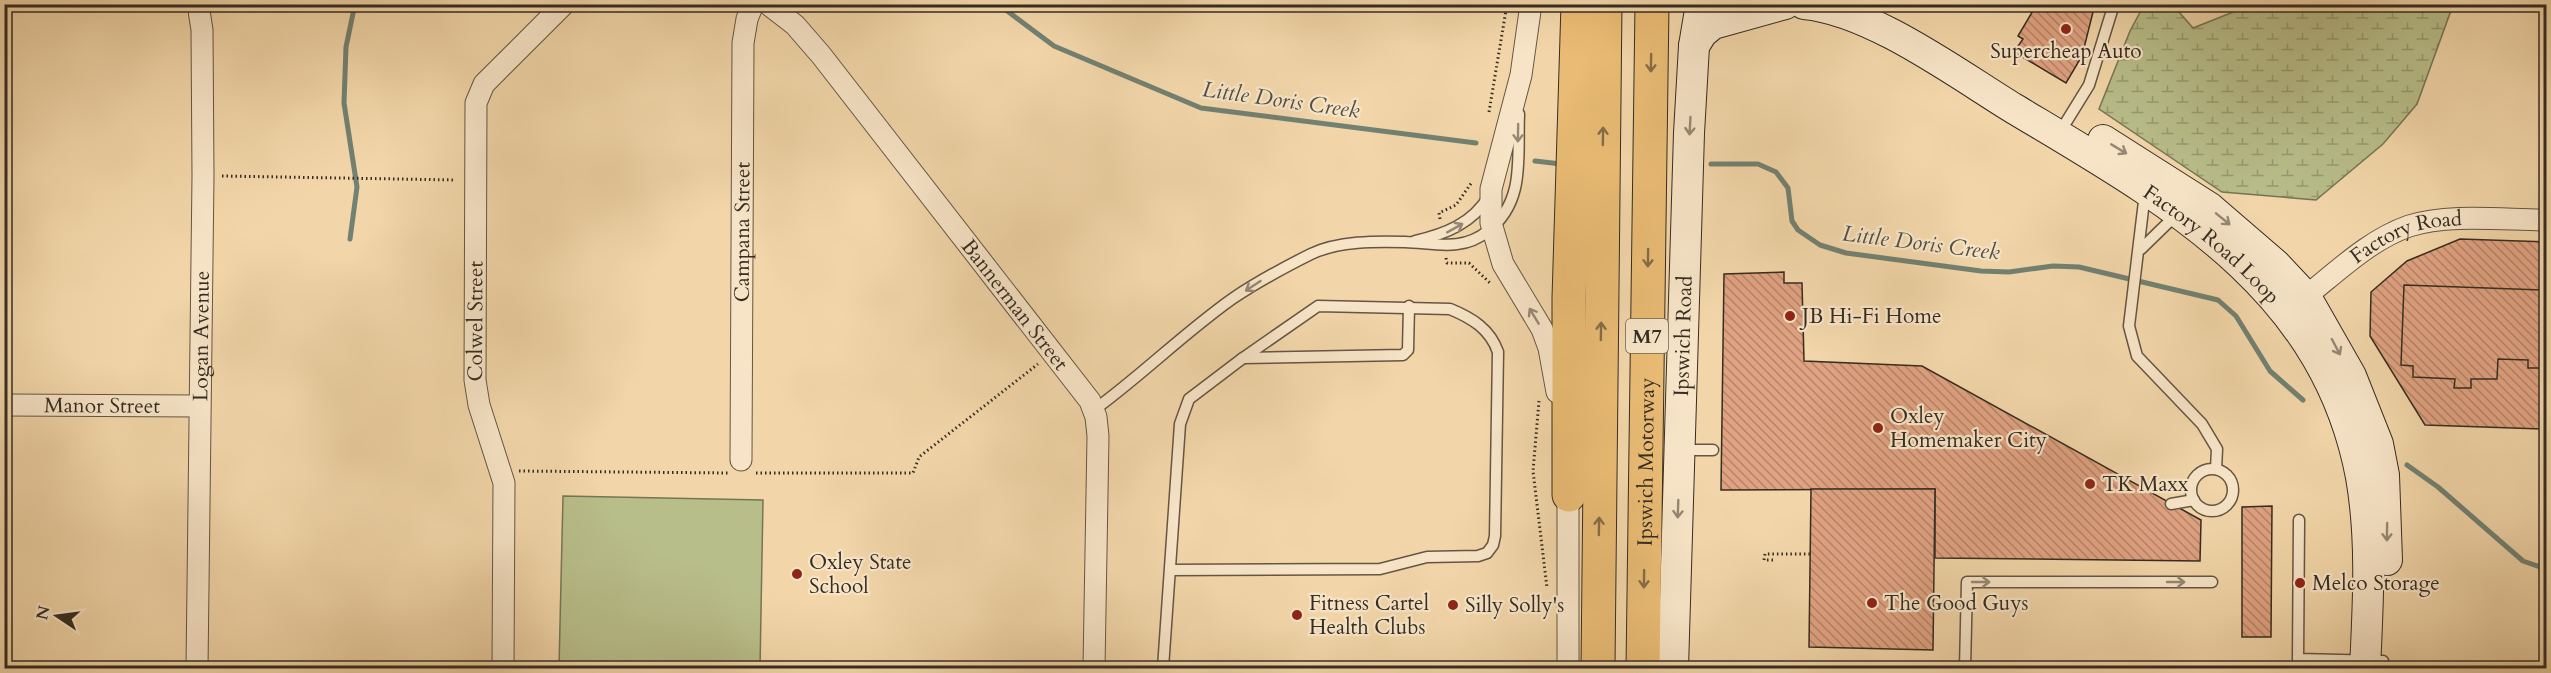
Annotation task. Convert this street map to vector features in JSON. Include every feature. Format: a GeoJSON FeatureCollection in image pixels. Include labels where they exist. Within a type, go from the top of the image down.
{"type":"FeatureCollection","features":[{"type":"Feature","properties":{"kind":"highway"},"geometry":{"type":"LineString","coordinates":[[1569,495],[1569,298],[1578,4]]}},
{"type":"Feature","properties":{"kind":"highway","name":"M7"},"geometry":{"type":"LineString","coordinates":[[1598,669],[1605,4]]}},
{"type":"Feature","properties":{"kind":"highway","name":"Ipswich Motorway"},"geometry":{"type":"LineString","coordinates":[[1642,669],[1652,4]]}},
{"type":"Feature","properties":{"kind":"main road","name":"Ipswich Road"},"geometry":{"type":"LineString","coordinates":[[1673,669],[1689,134],[1695,46],[1701,4]]}},
{"type":"Feature","properties":{"kind":"main road"},"geometry":{"type":"LineString","coordinates":[[1695,46],[1702,33],[1713,24],[1785,4]]}},
{"type":"Feature","properties":{"kind":"main road","name":"Factory Road Loop"},"geometry":{"type":"LineString","coordinates":[[1804,4],[1827,8],[1865,22],[2063,127]]}},
{"type":"Feature","properties":{"kind":"main road","name":"Factory Road Loop"},"geometry":{"type":"LineString","coordinates":[[1869,4],[2152,182],[2183,204],[2244,236],[2296,304],[2309,344],[2332,383],[2354,447],[2363,490],[2374,664]]}},
{"type":"Feature","properties":{"kind":"street","name":"Logan Avenue"},"geometry":{"type":"LineString","coordinates":[[197,669],[203,176],[202,30],[198,4]]}},
{"type":"Feature","properties":{"kind":"street","name":"Colwel Street"},"geometry":{"type":"LineString","coordinates":[[503,669],[504,483],[475,387],[476,103],[481,88],[564,4]]}},
{"type":"Feature","properties":{"kind":"street","name":"Campana Street"},"geometry":{"type":"LineString","coordinates":[[741,469],[743,44],[747,19],[753,4]]}},
{"type":"Feature","properties":{"kind":"street","name":"Bannerman Street"},"geometry":{"type":"LineString","coordinates":[[768,4],[795,25],[820,55],[1083,390],[1094,410],[1098,436],[1094,669]]}},
{"type":"Feature","properties":{"kind":"street"},"geometry":{"type":"LineString","coordinates":[[1531,4],[1521,75],[1503,136],[1490,195],[1492,228],[1503,264],[1542,329],[1556,379],[1569,495],[1569,669]]}},
{"type":"Feature","properties":{"kind":"street","name":"Factory Road"},"geometry":{"type":"LineString","coordinates":[[2296,304],[2360,253],[2409,226],[2449,220],[2547,220]]}},
{"type":"Feature","properties":{"kind":"street","name":"Manor Street"},"geometry":{"type":"LineString","coordinates":[[4,405],[199,406]]}},
{"type":"Feature","properties":{"kind":"lane"},"geometry":{"type":"LineString","coordinates":[[2063,127],[2089,85],[2114,4]]}},
{"type":"Feature","properties":{"kind":"lane"},"geometry":{"type":"LineString","coordinates":[[1094,410],[1232,299],[1265,278],[1305,259],[1334,248],[1365,243],[1409,242],[1450,246],[1469,242],[1492,228],[1505,214],[1518,182],[1521,75]]}},
{"type":"Feature","properties":{"kind":"lane"},"geometry":{"type":"LineString","coordinates":[[2152,182],[2129,326],[2137,356],[2202,424],[2217,449],[2217,469]]}},
{"type":"Feature","properties":{"kind":"lane"},"geometry":{"type":"LineString","coordinates":[[1409,242],[1443,234],[1461,225],[1490,195]]}},
{"type":"Feature","properties":{"kind":"lane"},"geometry":{"type":"LineString","coordinates":[[2140,249],[2183,204]]}},
{"type":"Feature","properties":{"kind":"lane"},"geometry":{"type":"LineString","coordinates":[[1163,669],[1180,423],[1189,399],[1318,306],[1409,306],[1450,309],[1467,316],[1489,334],[1498,352],[1496,536],[1487,553],[1478,556],[1427,557],[1380,569],[1170,570]]}},
{"type":"Feature","properties":{"kind":"lane"},"geometry":{"type":"LineString","coordinates":[[1243,358],[1403,355],[1408,350],[1409,306]]}},
{"type":"Feature","properties":{"kind":"lane"},"geometry":{"type":"LineString","coordinates":[[1681,450],[1713,450]]}},
{"type":"Feature","properties":{"kind":"lane"},"geometry":{"type":"LineString","coordinates":[[2217,469],[2223,472],[2231,482],[2233,489],[2229,502],[2224,507],[2211,511],[2204,509],[2194,500],[2191,486],[2203,471],[2217,469]]}},
{"type":"Feature","properties":{"kind":"lane"},"geometry":{"type":"LineString","coordinates":[[2172,504],[2194,500]]}},
{"type":"Feature","properties":{"kind":"lane"},"geometry":{"type":"LineString","coordinates":[[2299,520],[2298,659],[2374,664]]}},
{"type":"Feature","properties":{"kind":"lane"},"geometry":{"type":"LineString","coordinates":[[1965,669],[1967,582],[2212,582]]}},
{"type":"Feature","properties":{"kind":"path"},"geometry":{"type":"LineString","coordinates":[[203,176],[345,176],[476,181]]}},
{"type":"Feature","properties":{"kind":"path"},"geometry":{"type":"LineString","coordinates":[[504,483],[519,483],[517,471],[741,469],[913,473],[919,457],[1053,352]]}},
{"type":"Feature","properties":{"kind":"path"},"geometry":{"type":"LineString","coordinates":[[1773,561],[1764,560],[1765,554],[1810,554]]}},
{"type":"Feature","properties":{"kind":"green space"},"geometry":{"type":"Polygon","coordinates":[[[2144,5],[2173,5],[2193,28],[2251,5],[2453,5],[2417,104],[2383,144],[2316,200],[2222,192],[2099,109],[2130,31],[2144,5]]]}},
{"type":"Feature","properties":{"kind":"green space"},"geometry":{"type":"Polygon","coordinates":[[[563,496],[763,500],[760,668],[559,668],[563,496]]]}},
{"type":"Feature","properties":{"kind":"building"},"geometry":{"type":"Polygon","coordinates":[[[2037,4],[2095,4],[2082,56],[2066,83],[2014,52],[2023,39],[2018,36],[2037,4]]]}},
{"type":"Feature","properties":{"kind":"building"},"geometry":{"type":"Polygon","coordinates":[[[2460,239],[2546,242],[2542,429],[2425,425],[2370,336],[2371,292],[2407,261],[2460,239]]]}},
{"type":"Feature","properties":{"kind":"building","name":"Oxley Homemaker City"},"geometry":{"type":"Polygon","coordinates":[[[1784,272],[1784,283],[1802,283],[1804,361],[1922,366],[2201,520],[2200,561],[1935,558],[1935,489],[1721,490],[1724,274],[1784,272]]]}},
{"type":"Feature","properties":{"kind":"building"},"geometry":{"type":"Polygon","coordinates":[[[2404,285],[2543,290],[2540,368],[2528,368],[2528,360],[2498,359],[2497,379],[2471,379],[2471,388],[2454,388],[2455,379],[2413,377],[2413,366],[2401,365],[2404,285]]]}},
{"type":"Feature","properties":{"kind":"building","name":"The Good Guys"},"geometry":{"type":"Polygon","coordinates":[[[1811,489],[1935,489],[1933,650],[1809,647],[1811,489]]]}},
{"type":"Feature","properties":{"kind":"building"},"geometry":{"type":"Polygon","coordinates":[[[2272,506],[2271,637],[2242,637],[2242,507],[2272,506]]]}},
{"type":"Feature","properties":{"kind":"waterway"},"geometry":{"type":"LineString","coordinates":[[350,239],[357,187],[344,103],[346,47],[355,4]]}},
{"type":"Feature","properties":{"kind":"waterway","name":"Little Doris Creek"},"geometry":{"type":"LineString","coordinates":[[998,4],[1054,46],[1201,108],[1476,143]]}},
{"type":"Feature","properties":{"kind":"waterway","name":"Little Doris Creek"},"geometry":{"type":"LineString","coordinates":[[1535,161],[1561,164]]}},
{"type":"Feature","properties":{"kind":"waterway","name":"Little Doris Creek"},"geometry":{"type":"LineString","coordinates":[[1711,164],[1758,164],[1776,172],[1788,188],[1792,221],[1798,230],[1820,245],[1846,253],[1981,271],[2009,272],[2053,266],[2079,267],[2218,300],[2236,316],[2270,371],[2303,400]]}},
{"type":"Feature","properties":{"kind":"waterway","name":"Little Doris Creek"},"geometry":{"type":"LineString","coordinates":[[2407,465],[2438,487],[2523,561],[2546,569]]}},
{"type":"Feature","properties":{"kind":"place","name":"Supercheap Auto"},"geometry":{"type":"Point","coordinates":[2066,29]}},
{"type":"Feature","properties":{"kind":"place","name":"JB Hi-Fi Home"},"geometry":{"type":"Point","coordinates":[1790,316]}},
{"type":"Feature","properties":{"kind":"place","name":"Oxley Homemaker City"},"geometry":{"type":"Point","coordinates":[1878,428]}},
{"type":"Feature","properties":{"kind":"place","name":"TK Maxx"},"geometry":{"type":"Point","coordinates":[2090,484]}},
{"type":"Feature","properties":{"kind":"place","name":"Oxley State School"},"geometry":{"type":"Point","coordinates":[797,574]}},
{"type":"Feature","properties":{"kind":"place","name":"Melco Storage"},"geometry":{"type":"Point","coordinates":[2300,583]}},
{"type":"Feature","properties":{"kind":"place","name":"The Good Guys"},"geometry":{"type":"Point","coordinates":[1872,603]}},
{"type":"Feature","properties":{"kind":"place","name":"Silly Solly's"},"geometry":{"type":"Point","coordinates":[1453,605]}},
{"type":"Feature","properties":{"kind":"place","name":"Fitness Cartel Health Clubs"},"geometry":{"type":"Point","coordinates":[1297,615]}}]}
